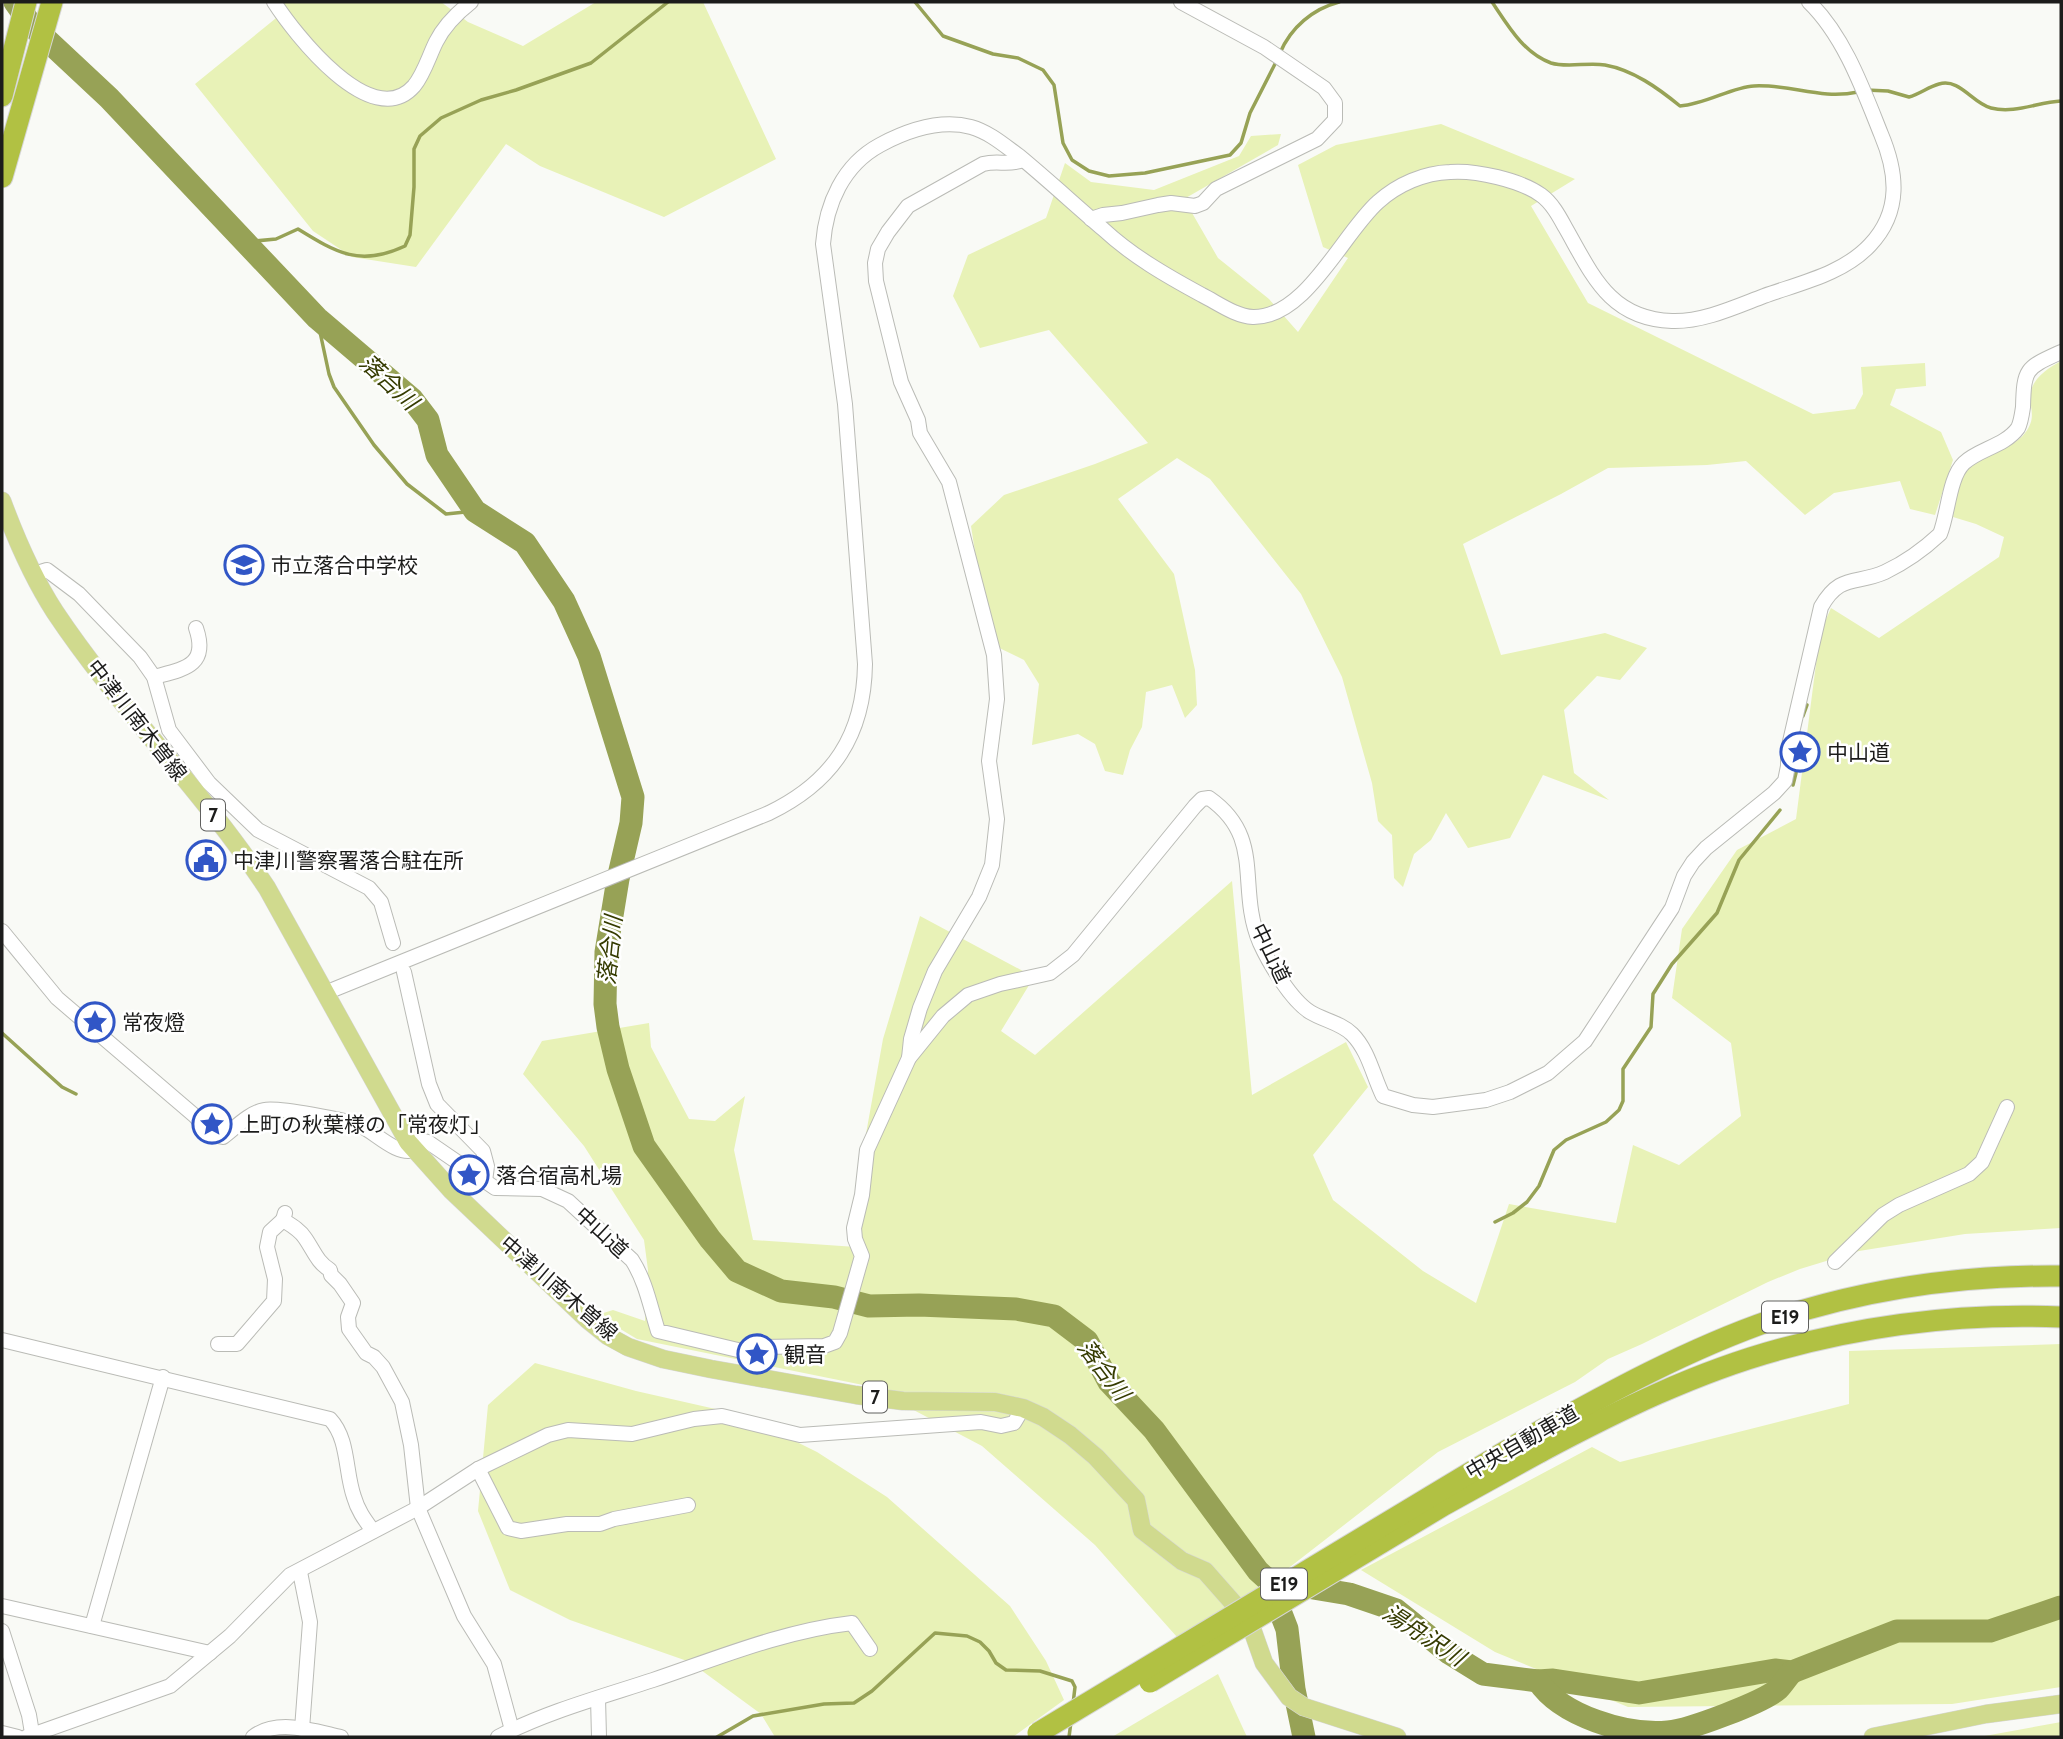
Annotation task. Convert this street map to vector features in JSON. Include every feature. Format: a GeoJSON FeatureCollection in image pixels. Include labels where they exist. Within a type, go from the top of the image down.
{"type":"FeatureCollection","features":[{"type":"Feature","properties":{"kind":"highway"},"geometry":{"type":"LineString","coordinates":[[2,96],[26,2]]}},
{"type":"Feature","properties":{"kind":"highway"},"geometry":{"type":"LineString","coordinates":[[2,177],[52,2]]}},
{"type":"Feature","properties":{"kind":"highway","name":"中央自動車道"},"geometry":{"type":"LineString","coordinates":[[1042,1736],[1535,1444],[1588,1404],[1718,1342],[1771,1321],[1831,1302],[1899,1288],[1963,1280],[2061,1276]]}},
{"type":"Feature","properties":{"kind":"highway","name":"中央自動車道"},"geometry":{"type":"LineString","coordinates":[[1535,1444],[1665,1390],[1779,1349],[1903,1324],[1965,1318],[2061,1317]]}},
{"type":"Feature","properties":{"kind":"main road","name":"中津川南木曽線"},"geometry":{"type":"LineString","coordinates":[[2,501],[23,553],[54,610],[251,865],[411,1146],[451,1190],[588,1320],[628,1347],[699,1367],[903,1401],[995,1402],[1023,1408],[1043,1417],[1096,1457],[1136,1500],[1142,1530],[1182,1561],[1205,1571],[1252,1629],[1264,1663],[1297,1702],[1360,1731],[1397,1737]]}},
{"type":"Feature","properties":{"kind":"main road"},"geometry":{"type":"LineString","coordinates":[[1872,1737],[1986,1714],[2061,1704]]}},
{"type":"Feature","properties":{"kind":"street"},"geometry":{"type":"LineString","coordinates":[[274,2],[293,30],[344,82],[372,97],[402,94],[414,86],[446,24],[471,2]]}},
{"type":"Feature","properties":{"kind":"street"},"geometry":{"type":"LineString","coordinates":[[1091,219],[1171,203],[1195,206],[1203,203],[1216,188],[1304,146],[1325,133],[1335,120],[1332,98],[1324,88],[1264,47],[1181,2]]}},
{"type":"Feature","properties":{"kind":"street"},"geometry":{"type":"LineString","coordinates":[[326,993],[787,805],[814,785],[838,758],[858,718],[863,699],[865,664],[845,404],[823,244],[825,222],[834,193],[850,169],[874,148],[926,126],[968,126],[982,131],[1050,180],[1091,219],[1139,257],[1178,282],[1250,317],[1272,314],[1293,302],[1330,261],[1365,215],[1390,192],[1412,180],[1436,173],[1481,173],[1542,195],[1558,214],[1599,286],[1617,303],[1643,316],[1672,321],[1686,320],[1721,312],[1834,270],[1858,257],[1873,242],[1888,216],[1894,198],[1895,182],[1891,156],[1847,58],[1824,18],[1809,2]]}},
{"type":"Feature","properties":{"kind":"street"},"geometry":{"type":"LineString","coordinates":[[909,1058],[911,1039],[920,1009],[936,971],[979,897],[992,865],[998,819],[989,761],[997,699],[994,655],[948,482],[920,433],[918,420],[901,382],[876,282],[875,263],[883,241],[908,206],[983,164],[996,161],[1012,165],[1023,160]]}},
{"type":"Feature","properties":{"kind":"street","name":"中山道"},"geometry":{"type":"LineString","coordinates":[[2,931],[57,998],[170,1094],[213,1135],[223,1137],[254,1114],[270,1110],[359,1125],[403,1151],[416,1139],[428,1142],[495,1188],[542,1189],[568,1201],[632,1260],[649,1294],[658,1331],[742,1351],[824,1346],[835,1342],[840,1333],[861,1262],[862,1256],[854,1228],[862,1195],[867,1150],[909,1058],[943,1016],[968,995],[1000,984],[1051,973],[1073,955],[1202,799],[1209,798],[1225,809],[1243,837],[1251,913],[1260,943],[1269,958],[1292,995],[1308,1011],[1350,1032],[1362,1046],[1383,1096],[1413,1105],[1433,1107],[1486,1100],[1510,1092],[1548,1073],[1585,1041],[1672,908],[1684,876],[1693,862],[1782,785],[1821,607],[1828,596],[1836,586],[1886,571],[1940,534],[1956,473],[1962,464],[1996,445],[2019,426],[2024,379],[2030,368],[2061,352]]}},
{"type":"Feature","properties":{"kind":"street"},"geometry":{"type":"LineString","coordinates":[[34,574],[47,570],[79,594],[141,657],[154,677],[169,730],[209,783],[258,830],[369,888],[381,902],[393,943]]}},
{"type":"Feature","properties":{"kind":"street"},"geometry":{"type":"LineString","coordinates":[[154,677],[182,670],[196,660],[200,651],[196,628]]}},
{"type":"Feature","properties":{"kind":"street"},"geometry":{"type":"LineString","coordinates":[[404,972],[433,1094],[437,1104],[483,1151],[487,1166],[485,1181]]}},
{"type":"Feature","properties":{"kind":"street"},"geometry":{"type":"LineString","coordinates":[[1835,1262],[1883,1215],[1899,1205],[1969,1174],[1976,1168],[1982,1162],[2007,1107]]}},
{"type":"Feature","properties":{"kind":"street"},"geometry":{"type":"LineString","coordinates":[[218,1344],[237,1344],[274,1301],[275,1279],[267,1247],[270,1232],[284,1217],[305,1238],[316,1257],[330,1270],[353,1303],[348,1317],[349,1329],[366,1353],[383,1367],[402,1402],[411,1446],[418,1508],[464,1616],[494,1664],[512,1730]]}},
{"type":"Feature","properties":{"kind":"street"},"geometry":{"type":"LineString","coordinates":[[2,1340],[330,1419],[342,1438],[359,1513],[373,1531]]}},
{"type":"Feature","properties":{"kind":"street"},"geometry":{"type":"LineString","coordinates":[[92,1626],[163,1377]]}},
{"type":"Feature","properties":{"kind":"street"},"geometry":{"type":"LineString","coordinates":[[2,1733],[25,1736],[170,1686],[210,1653],[290,1575],[418,1508],[478,1469],[548,1434],[568,1430],[632,1434],[694,1419],[722,1416],[800,1435],[981,1422],[1001,1426],[1014,1423],[1023,1408]]}},
{"type":"Feature","properties":{"kind":"street"},"geometry":{"type":"LineString","coordinates":[[478,1469],[508,1528],[521,1531],[567,1524],[600,1524],[688,1505]]}},
{"type":"Feature","properties":{"kind":"street"},"geometry":{"type":"LineString","coordinates":[[300,1572],[310,1622],[302,1729]]}},
{"type":"Feature","properties":{"kind":"street"},"geometry":{"type":"LineString","coordinates":[[2,1606],[210,1653]]}},
{"type":"Feature","properties":{"kind":"street"},"geometry":{"type":"LineString","coordinates":[[498,1737],[598,1698],[775,1639],[832,1625],[852,1623],[870,1649]]}},
{"type":"Feature","properties":{"kind":"street"},"geometry":{"type":"LineString","coordinates":[[2,1631],[29,1715],[25,1736]]}},
{"type":"Feature","properties":{"kind":"street"},"geometry":{"type":"LineString","coordinates":[[598,1698],[599,1737]]}},
{"type":"Feature","properties":{"kind":"street"},"geometry":{"type":"LineString","coordinates":[[253,1737],[271,1728],[302,1729],[341,1737]]}},
{"type":"Feature","properties":{"kind":"green space"},"geometry":{"type":"Polygon","coordinates":[[[281,2],[441,2],[468,22],[523,46],[596,2],[703,2],[776,159],[664,217],[540,166],[506,144],[416,267],[352,257],[313,231],[195,84],[286,10],[281,2]]]}},
{"type":"Feature","properties":{"kind":"green space"},"geometry":{"type":"Polygon","coordinates":[[[1441,124],[1575,179],[1531,206],[1588,303],[1813,414],[1855,409],[1863,394],[1861,367],[1925,363],[1926,386],[1896,389],[1890,405],[1941,432],[1953,460],[1935,515],[1910,509],[1900,481],[1834,493],[1805,515],[1746,461],[1608,468],[1463,544],[1501,655],[1605,633],[1647,648],[1620,680],[1597,676],[1564,710],[1574,773],[1609,800],[1543,775],[1510,838],[1468,848],[1446,813],[1431,840],[1414,854],[1403,887],[1394,878],[1392,835],[1378,821],[1372,783],[1342,677],[1301,594],[1210,479],[1177,458],[1118,499],[1174,574],[1195,670],[1197,705],[1185,718],[1172,685],[1146,692],[1142,727],[1130,750],[1123,775],[1105,771],[1095,744],[1078,734],[1032,745],[1039,684],[1024,660],[989,643],[971,526],[1004,495],[1148,443],[1049,330],[980,348],[953,296],[968,255],[1046,218],[1065,163],[1091,182],[1154,190],[1239,156],[1251,136],[1281,134],[1278,145],[1184,199],[1218,258],[1269,299],[1298,332],[1348,258],[1323,247],[1298,165],[1336,145],[1441,124]]]}},
{"type":"Feature","properties":{"kind":"green space"},"geometry":{"type":"Polygon","coordinates":[[[2061,361],[2061,1228],[1965,1234],[1859,1251],[1768,1282],[1608,1359],[1575,1382],[1438,1452],[1218,1623],[1177,1637],[1095,1545],[982,1446],[868,1386],[637,1339],[597,1315],[613,1310],[645,1321],[648,1270],[644,1240],[584,1146],[523,1074],[542,1041],[649,1023],[651,1047],[689,1119],[715,1121],[745,1096],[734,1150],[753,1240],[856,1247],[864,1145],[883,1039],[920,916],[1034,977],[1001,1031],[1035,1055],[1232,881],[1252,1095],[1346,1042],[1368,1087],[1313,1155],[1333,1200],[1423,1271],[1476,1303],[1509,1204],[1616,1223],[1633,1145],[1679,1165],[1741,1116],[1731,1043],[1672,998],[1682,929],[1737,850],[1796,819],[1820,633],[1831,608],[1879,638],[1999,557],[2004,537],[1953,517],[1958,484],[1966,469],[2019,440],[2025,433],[2032,417],[2030,397],[2035,381],[2061,361]]]}},
{"type":"Feature","properties":{"kind":"green space"},"geometry":{"type":"Polygon","coordinates":[[[2061,1344],[2061,1687],[1952,1704],[1628,1707],[1495,1652],[1361,1570],[1592,1447],[1620,1462],[1849,1404],[1849,1351],[2061,1344]]]}},
{"type":"Feature","properties":{"kind":"green space"},"geometry":{"type":"Polygon","coordinates":[[[535,1363],[636,1391],[742,1415],[817,1452],[887,1497],[1010,1606],[1046,1661],[1064,1700],[1013,1737],[775,1737],[761,1714],[690,1662],[570,1620],[510,1590],[478,1511],[488,1405],[535,1363]]]}},
{"type":"Feature","properties":{"kind":"green space"},"geometry":{"type":"Polygon","coordinates":[[[1218,1674],[1247,1737],[1112,1737],[1218,1674]]]}},
{"type":"Feature","properties":{"kind":"green space"},"geometry":{"type":"Polygon","coordinates":[[[2061,1722],[2061,1737],[1979,1737],[2061,1722]]]}},
{"type":"Feature","properties":{"kind":"waterway","name":"落合川"},"geometry":{"type":"LineString","coordinates":[[15,2],[32,26],[109,98],[317,318],[412,399],[428,420],[437,455],[475,511],[525,543],[564,601],[589,656],[633,797],[631,823],[618,879],[606,952],[605,1004],[608,1027],[618,1069],[644,1146],[710,1239],[737,1271],[781,1291],[834,1297],[869,1306],[1016,1309],[1054,1316],[1087,1341],[1109,1382],[1154,1430],[1258,1571],[1268,1580],[1287,1629],[1294,1689],[1304,1737]]}},
{"type":"Feature","properties":{"kind":"waterway"},"geometry":{"type":"LineString","coordinates":[[245,242],[276,239],[298,229],[325,245],[349,254],[375,256],[405,246],[410,235],[414,149],[420,136],[441,118],[481,100],[591,63],[668,2]]}},
{"type":"Feature","properties":{"kind":"waterway"},"geometry":{"type":"LineString","coordinates":[[915,2],[943,36],[993,54],[1018,58],[1043,70],[1054,85],[1063,143],[1072,160],[1089,171],[1109,176],[1145,173],[1230,155],[1241,143],[1250,113],[1277,60]]}},
{"type":"Feature","properties":{"kind":"waterway"},"geometry":{"type":"LineString","coordinates":[[1280,53],[1290,35],[1304,20],[1320,9],[1339,2]]}},
{"type":"Feature","properties":{"kind":"waterway"},"geometry":{"type":"LineString","coordinates":[[1492,2],[1517,37],[1541,58],[1557,64],[1598,64],[1615,67],[1645,81],[1680,106],[1754,86],[1831,94],[1858,92]]}},
{"type":"Feature","properties":{"kind":"waterway"},"geometry":{"type":"LineString","coordinates":[[1866,90],[1888,91],[1909,97],[1946,83],[1960,88],[1991,108],[2018,109],[2061,101]]}},
{"type":"Feature","properties":{"kind":"waterway"},"geometry":{"type":"LineString","coordinates":[[317,318],[334,387],[374,445],[407,484],[446,514],[475,511]]}},
{"type":"Feature","properties":{"kind":"waterway"},"geometry":{"type":"LineString","coordinates":[[1803,716],[1807,705]]}},
{"type":"Feature","properties":{"kind":"waterway"},"geometry":{"type":"LineString","coordinates":[[1793,785],[1797,740]]}},
{"type":"Feature","properties":{"kind":"waterway"},"geometry":{"type":"LineString","coordinates":[[1495,1222],[1527,1202],[1539,1186],[1554,1150],[1566,1140],[1606,1122],[1619,1110],[1623,1101],[1623,1069],[1651,1027],[1653,994],[1672,964],[1717,913],[1739,860],[1780,810]]}},
{"type":"Feature","properties":{"kind":"waterway"},"geometry":{"type":"LineString","coordinates":[[2,1033],[62,1087],[76,1094]]}},
{"type":"Feature","properties":{"kind":"waterway","name":"湯舟沢川"},"geometry":{"type":"LineString","coordinates":[[1295,1585],[1349,1594],[1396,1610],[1449,1653],[1483,1674],[1538,1681],[1553,1680],[1639,1693],[1775,1670],[1792,1672],[1897,1631],[1990,1631],[2061,1607]]}},
{"type":"Feature","properties":{"kind":"waterway"},"geometry":{"type":"LineString","coordinates":[[717,1737],[753,1716],[824,1704],[854,1703],[872,1691],[935,1633],[967,1636],[980,1642],[996,1663],[1006,1670],[1040,1671],[1072,1681],[1075,1687],[1073,1704]]}},
{"type":"Feature","properties":{"kind":"waterway","name":"湯舟沢川"},"geometry":{"type":"LineString","coordinates":[[1538,1681],[1562,1704],[1578,1714],[1634,1731],[1668,1732],[1708,1721],[1758,1701],[1778,1689],[1792,1672]]}},
{"type":"Feature","properties":{"kind":"waterway"},"geometry":{"type":"LineString","coordinates":[[1069,1737],[1071,1722]]}},
{"type":"Feature","properties":{"kind":"place","name":"市立落合中学校"},"geometry":{"type":"Point","coordinates":[244,565]}},
{"type":"Feature","properties":{"kind":"place","name":"中山道"},"geometry":{"type":"Point","coordinates":[1800,752]}},
{"type":"Feature","properties":{"kind":"place","name":"中津川警察署落合駐在所"},"geometry":{"type":"Point","coordinates":[206,860]}},
{"type":"Feature","properties":{"kind":"place","name":"常夜燈"},"geometry":{"type":"Point","coordinates":[95,1022]}},
{"type":"Feature","properties":{"kind":"place","name":"上町の秋葉様の「常夜灯」"},"geometry":{"type":"Point","coordinates":[212,1124]}},
{"type":"Feature","properties":{"kind":"place","name":"落合宿高札場"},"geometry":{"type":"Point","coordinates":[469,1175]}},
{"type":"Feature","properties":{"kind":"place","name":"観音"},"geometry":{"type":"Point","coordinates":[757,1354]}}]}
